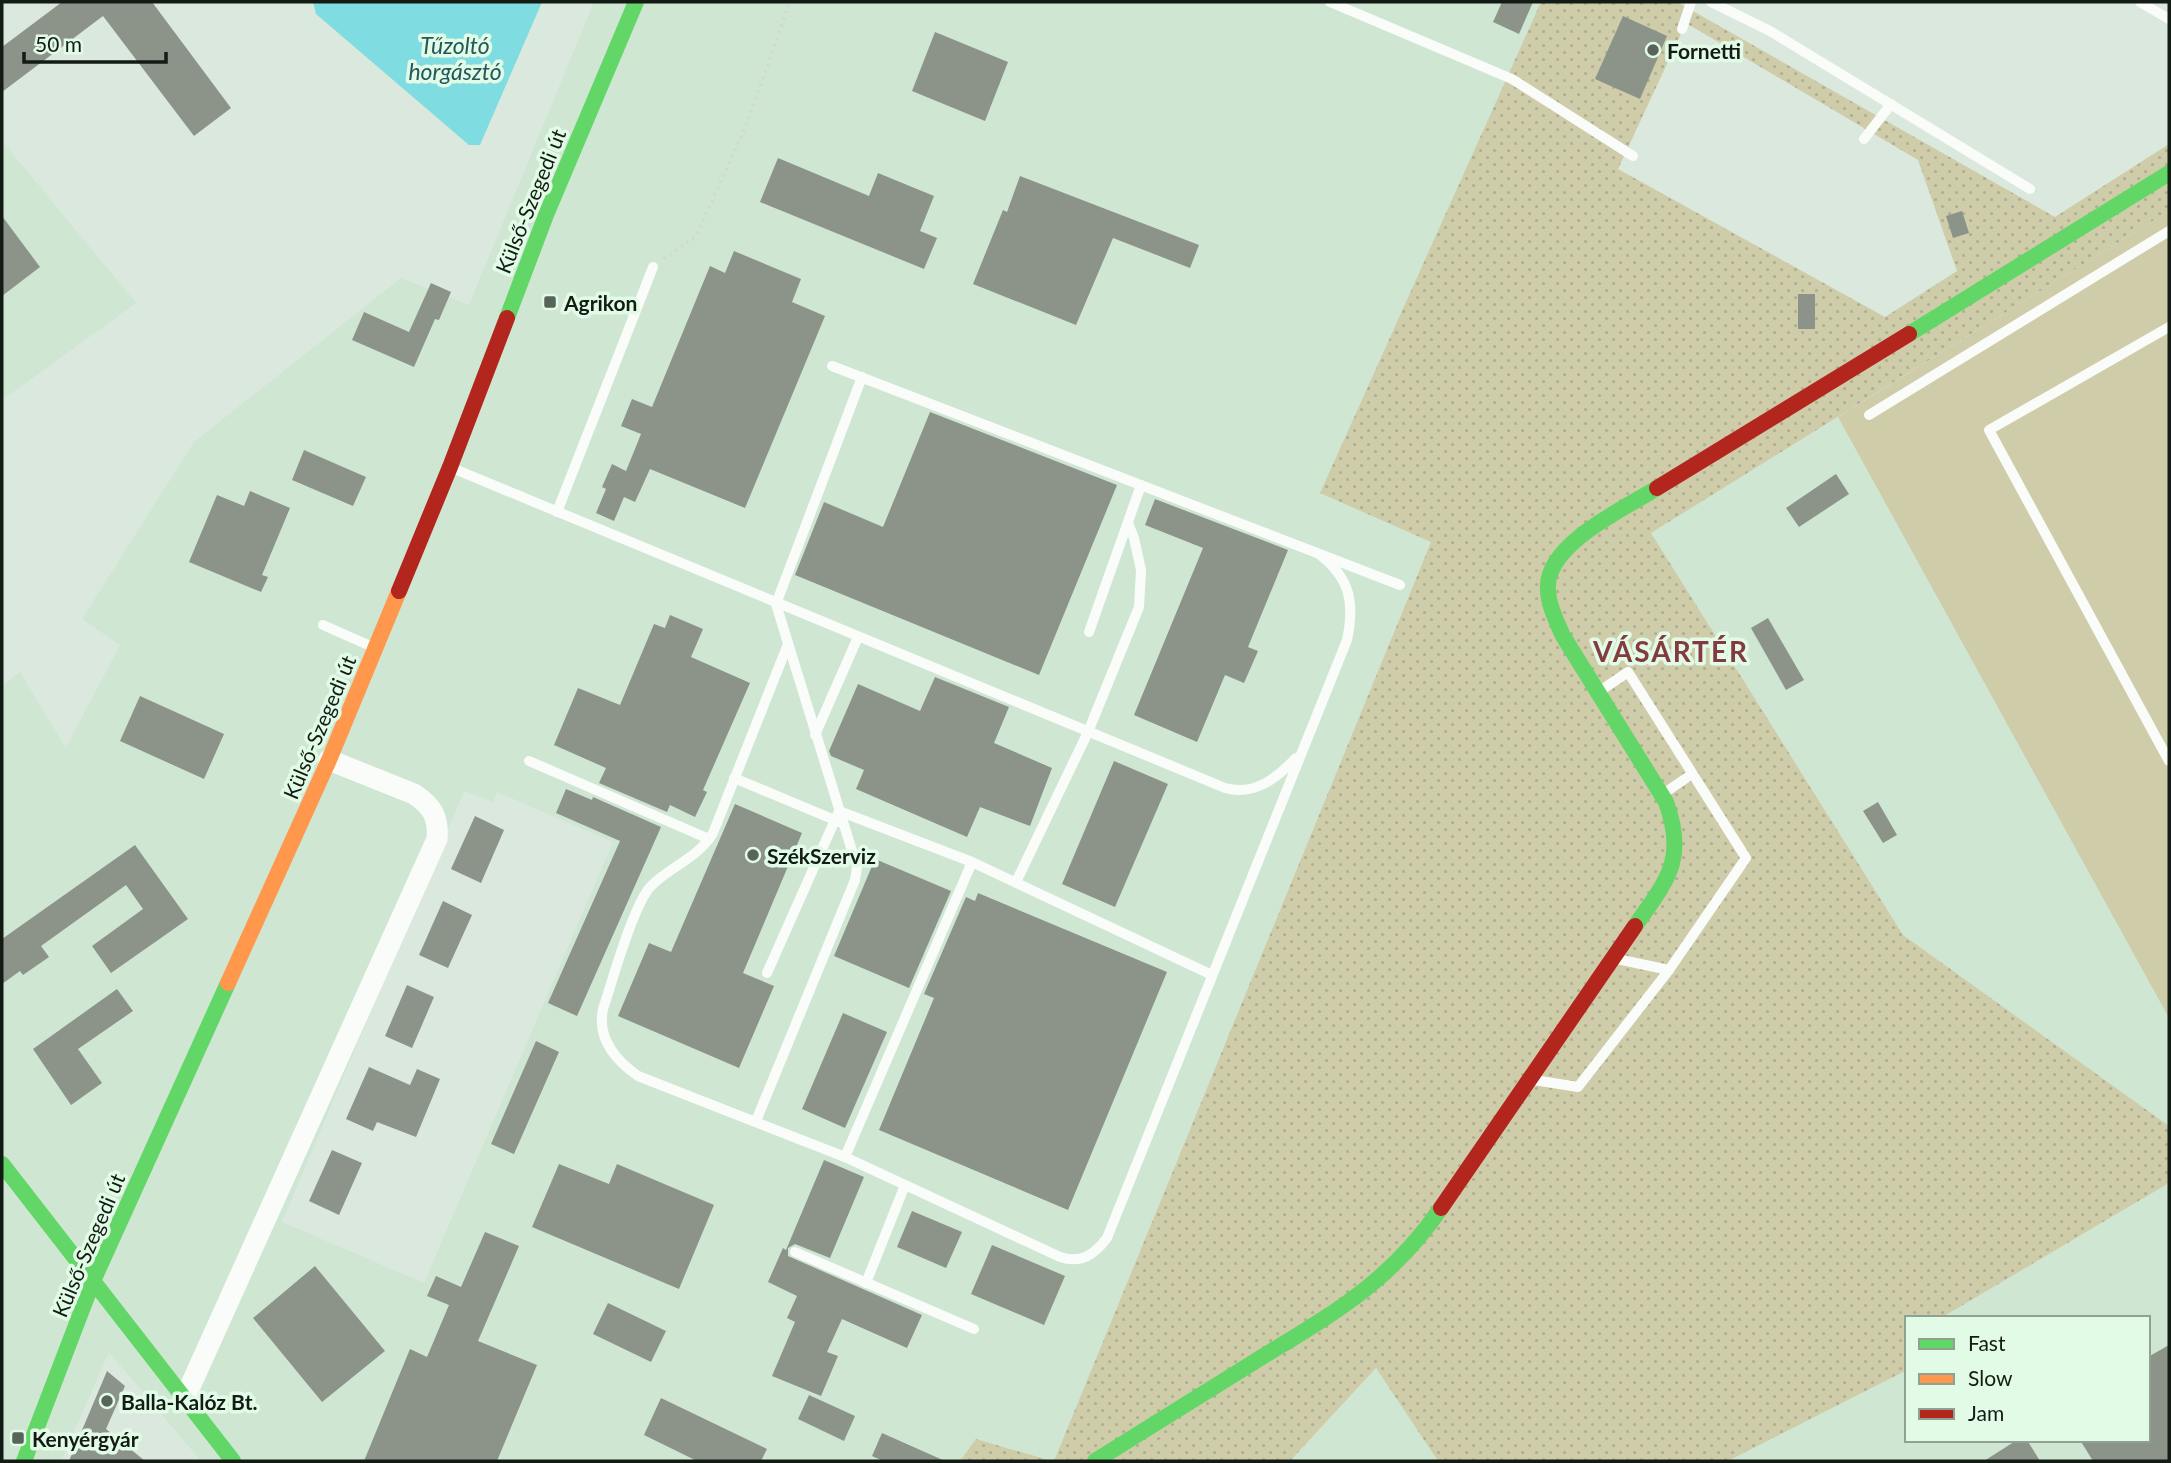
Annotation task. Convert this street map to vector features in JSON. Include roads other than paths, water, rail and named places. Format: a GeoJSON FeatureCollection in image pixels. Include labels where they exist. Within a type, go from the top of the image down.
{"type":"FeatureCollection","features":[{"type":"Feature","properties":{"kind":"street","name":"Külső-Szegedi út"},"geometry":{"type":"LineString","coordinates":[[24,1461],[93,1281],[329,760],[450,467],[545,215],[636,2]]}},
{"type":"Feature","properties":{"kind":"street"},"geometry":{"type":"LineString","coordinates":[[1095,1461],[1351,1302],[1394,1266],[1421,1237],[1668,879],[1674,861],[1674,823],[1662,795],[1563,636],[1548,597],[1548,579],[1561,551],[1577,538],[2169,173]]}},
{"type":"Feature","properties":{"kind":"street"},"geometry":{"type":"LineString","coordinates":[[184,1400],[437,839],[438,827],[434,811],[427,802],[414,794],[329,760]]}},
{"type":"Feature","properties":{"kind":"street"},"geometry":{"type":"LineString","coordinates":[[2,1164],[233,1461]]}},
{"type":"Feature","properties":{"kind":"lane"},"geometry":{"type":"LineString","coordinates":[[1329,2],[1512,79],[1633,156]]}},
{"type":"Feature","properties":{"kind":"lane"},"geometry":{"type":"LineString","coordinates":[[1682,29],[1691,2]]}},
{"type":"Feature","properties":{"kind":"lane"},"geometry":{"type":"LineString","coordinates":[[1710,2],[1770,31],[2030,189]]}},
{"type":"Feature","properties":{"kind":"lane"},"geometry":{"type":"LineString","coordinates":[[2140,2],[2169,19]]}},
{"type":"Feature","properties":{"kind":"lane"},"geometry":{"type":"LineString","coordinates":[[1864,139],[1891,104]]}},
{"type":"Feature","properties":{"kind":"lane"},"geometry":{"type":"LineString","coordinates":[[1869,415],[2169,231]]}},
{"type":"Feature","properties":{"kind":"lane"},"geometry":{"type":"LineString","coordinates":[[557,512],[653,267]]}},
{"type":"Feature","properties":{"kind":"lane"},"geometry":{"type":"LineString","coordinates":[[2169,327],[1989,430],[2169,761]]}},
{"type":"Feature","properties":{"kind":"lane"},"geometry":{"type":"LineString","coordinates":[[832,366],[1400,585]]}},
{"type":"Feature","properties":{"kind":"lane"},"geometry":{"type":"LineString","coordinates":[[756,1121],[855,880],[857,867],[839,819],[776,604],[862,377]]}},
{"type":"Feature","properties":{"kind":"lane"},"geometry":{"type":"LineString","coordinates":[[450,467],[776,604],[1236,791],[1246,792],[1269,781],[1301,753]]}},
{"type":"Feature","properties":{"kind":"lane"},"geometry":{"type":"LineString","coordinates":[[1088,632],[1141,485]]}},
{"type":"Feature","properties":{"kind":"lane"},"geometry":{"type":"LineString","coordinates":[[1016,882],[1088,732],[1139,607],[1141,570],[1128,523]]}},
{"type":"Feature","properties":{"kind":"lane"},"geometry":{"type":"LineString","coordinates":[[788,644],[709,839],[699,851],[651,886],[640,904],[603,1009],[601,1026],[609,1047],[625,1067],[638,1076],[845,1157],[1071,1261],[1092,1254],[1107,1238],[1347,639],[1351,611],[1345,583],[1340,573],[1319,554]]}},
{"type":"Feature","properties":{"kind":"lane"},"geometry":{"type":"LineString","coordinates":[[323,625],[375,648]]}},
{"type":"Feature","properties":{"kind":"lane"},"geometry":{"type":"LineString","coordinates":[[815,735],[858,637]]}},
{"type":"Feature","properties":{"kind":"lane"},"geometry":{"type":"LineString","coordinates":[[1531,1079],[1578,1087],[1669,970],[1746,858],[1628,672],[1599,691]]}},
{"type":"Feature","properties":{"kind":"lane"},"geometry":{"type":"LineString","coordinates":[[529,761],[709,839]]}},
{"type":"Feature","properties":{"kind":"lane"},"geometry":{"type":"LineString","coordinates":[[1662,795],[1692,774]]}},
{"type":"Feature","properties":{"kind":"lane"},"geometry":{"type":"LineString","coordinates":[[734,779],[839,819],[972,862],[1212,975]]}},
{"type":"Feature","properties":{"kind":"lane"},"geometry":{"type":"LineString","coordinates":[[767,972],[839,819]]}},
{"type":"Feature","properties":{"kind":"lane"},"geometry":{"type":"LineString","coordinates":[[845,1157],[972,862]]}},
{"type":"Feature","properties":{"kind":"lane"},"geometry":{"type":"LineString","coordinates":[[1615,959],[1669,970]]}},
{"type":"Feature","properties":{"kind":"lane"},"geometry":{"type":"LineString","coordinates":[[866,1283],[905,1185]]}},
{"type":"Feature","properties":{"kind":"lane"},"geometry":{"type":"LineString","coordinates":[[795,1252],[974,1329]]}},
{"type":"Feature","properties":{"kind":"water","name":"Tűzoltó horgásztó"},"geometry":{"type":"Polygon","coordinates":[[[313,2],[542,2],[480,145],[469,145],[316,14],[313,2]]]}},
{"type":"Feature","properties":{"kind":"place","name":"Fornetti"},"geometry":{"type":"Point","coordinates":[1653,50]}},
{"type":"Feature","properties":{"kind":"place","name":"Agrikon"},"geometry":{"type":"Point","coordinates":[550,302]}},
{"type":"Feature","properties":{"kind":"place","name":"SzékSzerviz"},"geometry":{"type":"Point","coordinates":[753,855]}},
{"type":"Feature","properties":{"kind":"place","name":"Balla-Kalóz Bt."},"geometry":{"type":"Point","coordinates":[107,1401]}},
{"type":"Feature","properties":{"kind":"place","name":"Kenyérgyár"},"geometry":{"type":"Point","coordinates":[18,1438]}},
{"type":"Feature","properties":{"kind":"district","name":"VÁSÁRTÉR"},"geometry":{"type":"Point","coordinates":[1671,651]}}]}
